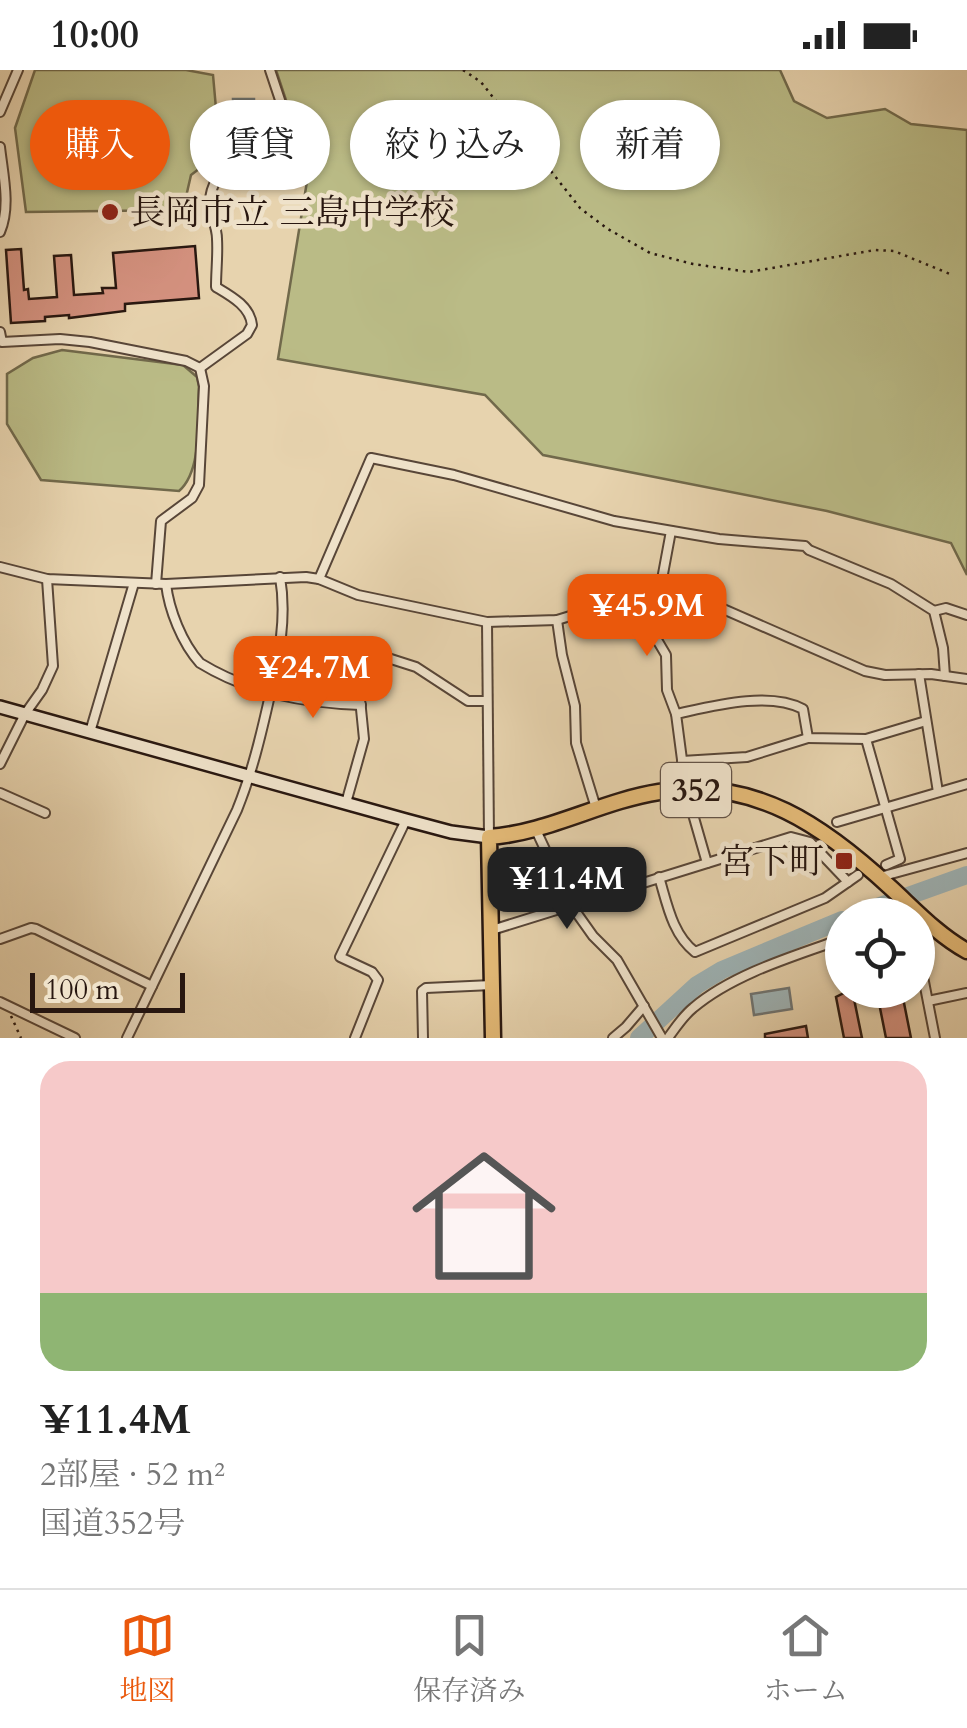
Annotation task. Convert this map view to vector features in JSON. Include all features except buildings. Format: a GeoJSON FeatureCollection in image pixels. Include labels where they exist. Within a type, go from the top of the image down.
{"type":"FeatureCollection","features":[{"type":"Feature","properties":{"kind":"highway","name":"352"},"geometry":{"type":"LineString","coordinates":[[489,837],[507,836],[638,796],[686,790],[733,793],[788,812],[823,830],[882,874],[901,898]]}},
{"type":"Feature","properties":{"kind":"highway"},"geometry":{"type":"LineString","coordinates":[[489,837],[493,1038]]}},
{"type":"Feature","properties":{"kind":"highway","name":"352"},"geometry":{"type":"LineString","coordinates":[[935,929],[967,951]]}},
{"type":"Feature","properties":{"kind":"main road"},"geometry":{"type":"LineString","coordinates":[[0,707],[451,832],[489,837]]}},
{"type":"Feature","properties":{"kind":"street"},"geometry":{"type":"LineString","coordinates":[[0,112],[18,70]]}},
{"type":"Feature","properties":{"kind":"street"},"geometry":{"type":"LineString","coordinates":[[200,368],[247,334],[252,325],[248,312],[216,287],[217,236],[210,201],[219,175],[224,166],[237,159],[286,172],[296,168],[294,142],[270,70]]}},
{"type":"Feature","properties":{"kind":"street"},"geometry":{"type":"LineString","coordinates":[[0,148],[5,201],[0,232]]}},
{"type":"Feature","properties":{"kind":"street"},"geometry":{"type":"LineString","coordinates":[[0,332],[2,342],[90,342],[186,361],[200,368]]}},
{"type":"Feature","properties":{"kind":"street"},"geometry":{"type":"LineString","coordinates":[[200,368],[204,386],[199,485],[192,498],[161,522],[161,584],[193,656],[200,663],[270,695],[361,705]]}},
{"type":"Feature","properties":{"kind":"street"},"geometry":{"type":"LineString","coordinates":[[319,579],[371,458],[454,475],[614,521],[719,539],[805,546],[891,584],[934,611],[944,676]]}},
{"type":"Feature","properties":{"kind":"street"},"geometry":{"type":"LineString","coordinates":[[660,590],[671,531]]}},
{"type":"Feature","properties":{"kind":"street"},"geometry":{"type":"LineString","coordinates":[[0,567],[47,578],[161,584],[280,577],[319,579],[358,596],[486,622],[557,620],[660,590],[682,591],[865,672],[967,679]]}},
{"type":"Feature","properties":{"kind":"street"},"geometry":{"type":"LineString","coordinates":[[128,1038],[251,776],[280,651],[280,577]]}},
{"type":"Feature","properties":{"kind":"street"},"geometry":{"type":"LineString","coordinates":[[0,764],[52,666],[47,578]]}},
{"type":"Feature","properties":{"kind":"street"},"geometry":{"type":"LineString","coordinates":[[90,732],[134,582]]}},
{"type":"Feature","properties":{"kind":"street"},"geometry":{"type":"LineString","coordinates":[[635,597],[666,655],[667,690],[676,714],[686,790],[707,863]]}},
{"type":"Feature","properties":{"kind":"street"},"geometry":{"type":"LineString","coordinates":[[934,611],[946,608],[967,615]]}},
{"type":"Feature","properties":{"kind":"street"},"geometry":{"type":"LineString","coordinates":[[557,620],[576,706],[576,744],[596,808]]}},
{"type":"Feature","properties":{"kind":"street"},"geometry":{"type":"LineString","coordinates":[[486,622],[489,837]]}},
{"type":"Feature","properties":{"kind":"street"},"geometry":{"type":"LineString","coordinates":[[346,803],[364,739],[358,679],[368,652],[380,651],[416,668],[468,701],[487,701]]}},
{"type":"Feature","properties":{"kind":"street"},"geometry":{"type":"LineString","coordinates":[[919,674],[938,792]]}},
{"type":"Feature","properties":{"kind":"street"},"geometry":{"type":"LineString","coordinates":[[676,714],[756,700],[789,704],[803,709],[808,738]]}},
{"type":"Feature","properties":{"kind":"street"},"geometry":{"type":"LineString","coordinates":[[682,761],[747,758],[808,738],[866,739],[926,721]]}},
{"type":"Feature","properties":{"kind":"street"},"geometry":{"type":"LineString","coordinates":[[866,739],[900,859],[882,874]]}},
{"type":"Feature","properties":{"kind":"street"},"geometry":{"type":"LineString","coordinates":[[837,822],[967,784]]}},
{"type":"Feature","properties":{"kind":"street"},"geometry":{"type":"LineString","coordinates":[[0,793],[45,813]]}},
{"type":"Feature","properties":{"kind":"street"},"geometry":{"type":"LineString","coordinates":[[355,1038],[378,980],[372,972],[340,957],[406,820]]}},
{"type":"Feature","properties":{"kind":"street"},"geometry":{"type":"LineString","coordinates":[[534,828],[571,905],[593,936],[618,960],[665,1038],[692,1009],[724,988],[825,945]]}},
{"type":"Feature","properties":{"kind":"street"},"geometry":{"type":"LineString","coordinates":[[492,930],[794,834],[810,842],[848,882]]}},
{"type":"Feature","properties":{"kind":"street"},"geometry":{"type":"LineString","coordinates":[[882,874],[967,853]]}},
{"type":"Feature","properties":{"kind":"street"},"geometry":{"type":"LineString","coordinates":[[659,877],[674,926],[695,952],[824,898],[858,875]]}},
{"type":"Feature","properties":{"kind":"street"},"geometry":{"type":"LineString","coordinates":[[0,939],[36,929],[152,986]]}},
{"type":"Feature","properties":{"kind":"street"},"geometry":{"type":"LineString","coordinates":[[423,1038],[422,992],[426,988],[492,985]]}},
{"type":"Feature","properties":{"kind":"street"},"geometry":{"type":"LineString","coordinates":[[0,989],[4,1004],[75,1038]]}},
{"type":"Feature","properties":{"kind":"street"},"geometry":{"type":"LineString","coordinates":[[935,1000],[967,993]]}},
{"type":"Feature","properties":{"kind":"street"},"geometry":{"type":"LineString","coordinates":[[614,1038],[644,1008]]}},
{"type":"Feature","properties":{"kind":"street"},"geometry":{"type":"LineString","coordinates":[[929,1008],[935,1038]]}},
{"type":"Feature","properties":{"kind":"path"},"geometry":{"type":"LineString","coordinates":[[463,70],[481,82],[580,208],[650,253],[749,272],[875,250],[894,252],[950,274]]}},
{"type":"Feature","properties":{"kind":"path"},"geometry":{"type":"LineString","coordinates":[[4,1004],[20,1038]]}},
{"type":"Feature","properties":{"kind":"green space"},"geometry":{"type":"Polygon","coordinates":[[[35,70],[186,70],[213,75],[215,100],[190,100],[190,179],[183,210],[26,212],[15,128],[35,70]]]}},
{"type":"Feature","properties":{"kind":"green space"},"geometry":{"type":"Polygon","coordinates":[[[276,70],[780,70],[794,101],[827,118],[885,109],[911,124],[967,130],[967,575],[951,543],[827,511],[543,455],[485,395],[278,359],[306,190],[330,190],[330,100],[286,100],[276,70]]]}},
{"type":"Feature","properties":{"kind":"green space"},"geometry":{"type":"Polygon","coordinates":[[[62,350],[183,365],[197,377],[195,457],[187,482],[179,491],[41,480],[7,424],[7,374],[33,358],[62,350]]]}},
{"type":"Feature","properties":{"kind":"water"},"geometry":{"type":"Polygon","coordinates":[[[789,988],[792,1009],[754,1015],[751,994],[789,988]]]}},
{"type":"Feature","properties":{"kind":"waterway"},"geometry":{"type":"LineString","coordinates":[[903,898],[967,875]]}},
{"type":"Feature","properties":{"kind":"waterway"},"geometry":{"type":"LineString","coordinates":[[639,1038],[697,985],[722,970],[825,927]]}},
{"type":"Feature","properties":{"kind":"place","name":"長岡市立 三島中学校"},"geometry":{"type":"Point","coordinates":[110,212]}},
{"type":"Feature","properties":{"kind":"place","name":"宮下町"},"geometry":{"type":"Point","coordinates":[844,861]}}]}
